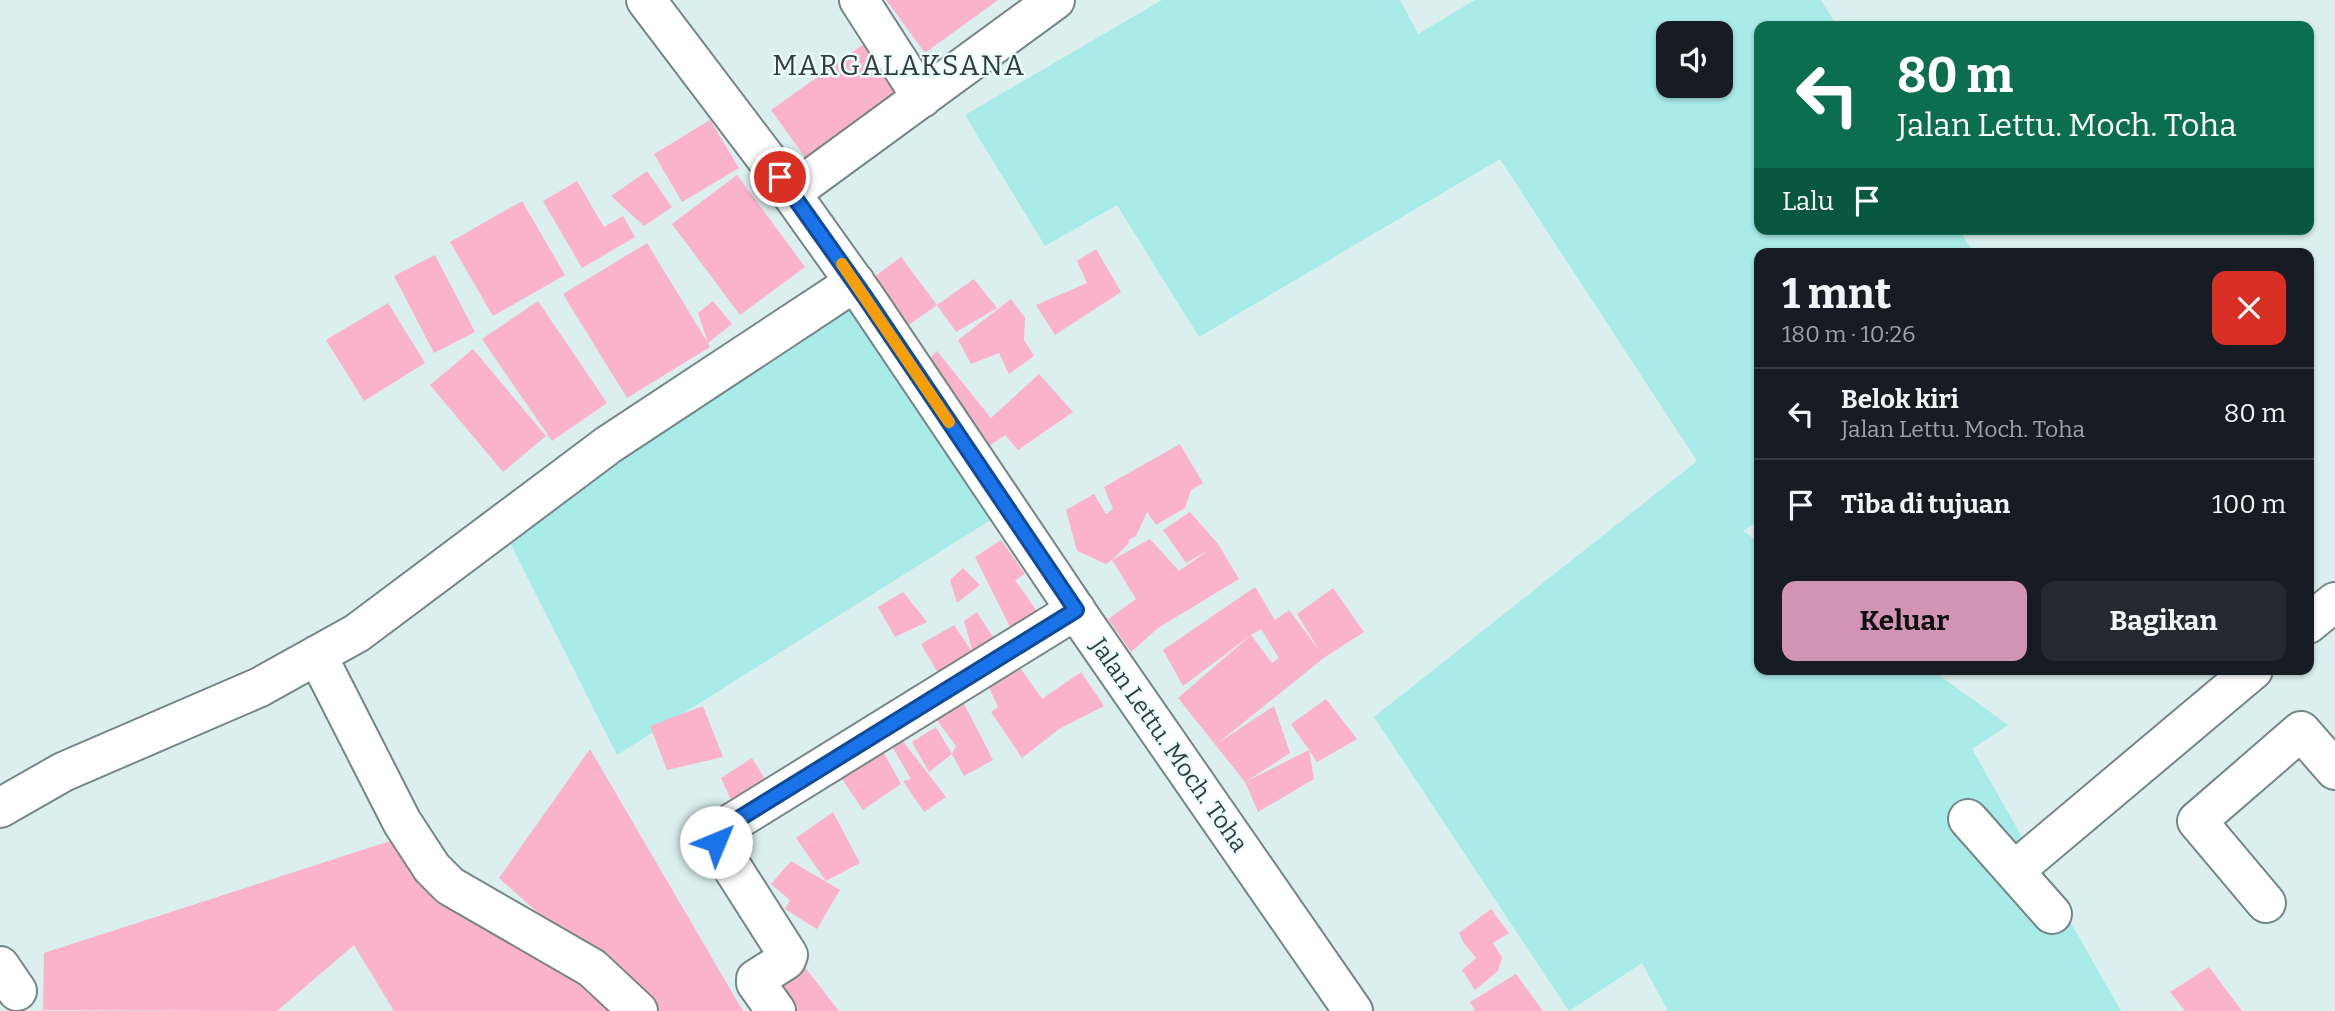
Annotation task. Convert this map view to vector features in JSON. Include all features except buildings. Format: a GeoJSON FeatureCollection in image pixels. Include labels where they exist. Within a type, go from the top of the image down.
{"type":"FeatureCollection","features":[{"type":"Feature","properties":{"kind":"street","name":"Jalan Lettu. Moch. Toha"},"geometry":{"type":"LineString","coordinates":[[646,0],[855,282],[1076,610],[1353,1011]]}},
{"type":"Feature","properties":{"kind":"street"},"geometry":{"type":"LineString","coordinates":[[859,0],[922,98]]}},
{"type":"Feature","properties":{"kind":"street"},"geometry":{"type":"LineString","coordinates":[[791,193],[1055,0]]}},
{"type":"Feature","properties":{"kind":"street"},"geometry":{"type":"LineString","coordinates":[[0,808],[63,772],[260,687],[357,633],[608,445],[855,282]]}},
{"type":"Feature","properties":{"kind":"street"},"geometry":{"type":"LineString","coordinates":[[776,1011],[756,984],[756,979],[786,960],[788,955],[716,842],[719,831],[1076,610]]}},
{"type":"Feature","properties":{"kind":"street"},"geometry":{"type":"LineString","coordinates":[[317,655],[402,822],[432,868],[450,886],[592,968],[638,1011]]}},
{"type":"Feature","properties":{"kind":"street"},"geometry":{"type":"LineString","coordinates":[[2014,871],[2247,675]]}},
{"type":"Feature","properties":{"kind":"street"},"geometry":{"type":"LineString","coordinates":[[2266,903],[2197,821],[2301,731],[2335,770]]}},
{"type":"Feature","properties":{"kind":"street"},"geometry":{"type":"LineString","coordinates":[[1968,819],[2052,914]]}},
{"type":"Feature","properties":{"kind":"shaded area"},"geometry":{"type":"Polygon","coordinates":[[[1162,0],[1400,0],[1418,34],[1475,0],[1821,0],[1834,21],[1754,21],[1754,235],[1963,235],[1970,248],[1754,248],[1754,524],[1743,531],[1754,539],[1754,675],[1939,675],[2008,725],[1972,749],[2121,1011],[1668,1011],[1642,963],[1569,1011],[1374,717],[1697,461],[1500,159],[1199,337],[1117,205],[1045,246],[965,115],[1162,0]]]}},
{"type":"Feature","properties":{"kind":"shaded area"},"geometry":{"type":"Polygon","coordinates":[[[865,297],[1008,509],[617,755],[501,525],[865,297]]]}},
{"type":"Feature","properties":{"kind":"slow traffic"},"geometry":{"type":"LineString","coordinates":[[842,264],[949,422]]}},
{"type":"Feature","properties":{"kind":"district","name":"MARGALAKSANA"},"geometry":{"type":"Point","coordinates":[899,65]}},
{"type":"Feature","properties":{"kind":"route"},"geometry":{"type":"LineString","coordinates":[[716,842],[719,831],[1076,610],[865,297],[780,177]]}}]}
